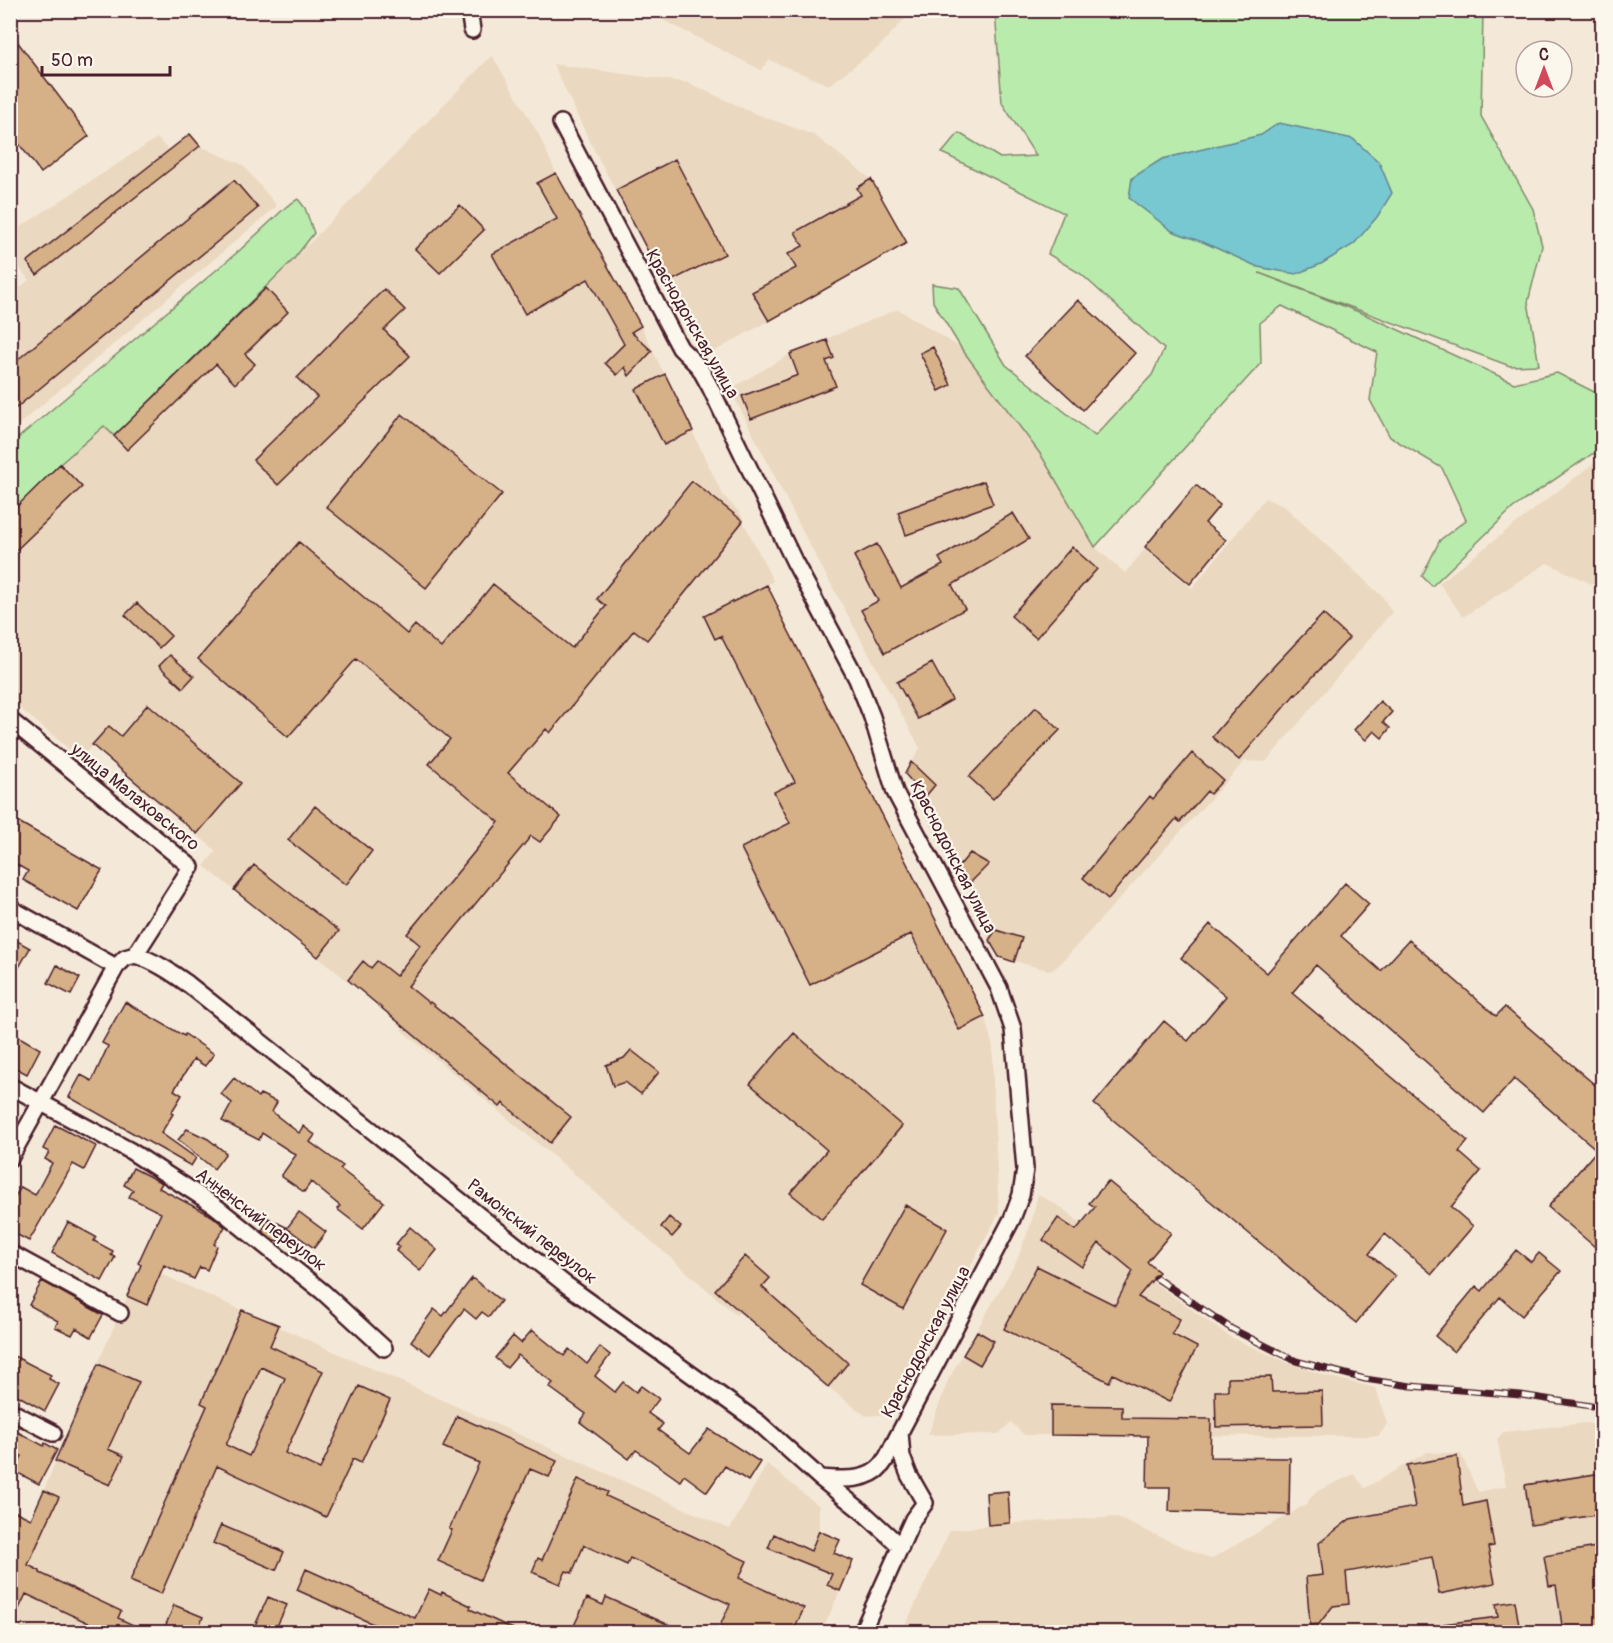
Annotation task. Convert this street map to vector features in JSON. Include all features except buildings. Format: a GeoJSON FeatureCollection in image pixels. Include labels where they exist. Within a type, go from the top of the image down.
{"type":"FeatureCollection","features":[{"type":"Feature","properties":{"kind":"street"},"geometry":{"type":"LineString","coordinates":[[469,10],[472,30]]}},
{"type":"Feature","properties":{"kind":"street","name":"Краснодонская улица"},"geometry":{"type":"LineString","coordinates":[[561,123],[680,348],[699,367],[710,387],[794,561],[857,679],[872,717],[895,792],[999,988],[1013,1029],[1024,1169],[1021,1195],[1012,1219],[900,1432],[902,1457],[924,1503],[913,1519],[862,1632]]}},
{"type":"Feature","properties":{"kind":"street","name":"улица Малаховского"},"geometry":{"type":"LineString","coordinates":[[10,720],[191,867],[135,955],[124,958],[117,967],[10,1158]]}},
{"type":"Feature","properties":{"kind":"street"},"geometry":{"type":"LineString","coordinates":[[10,908],[117,967]]}},
{"type":"Feature","properties":{"kind":"street","name":"Рамонский переулок"},"geometry":{"type":"LineString","coordinates":[[135,955],[161,966],[188,984],[565,1284],[759,1423],[901,1547]]}},
{"type":"Feature","properties":{"kind":"street","name":"Анненский переулок"},"geometry":{"type":"LineString","coordinates":[[10,1086],[129,1150],[214,1204],[323,1292],[384,1348]]}},
{"type":"Feature","properties":{"kind":"street"},"geometry":{"type":"LineString","coordinates":[[10,1253],[120,1313]]}},
{"type":"Feature","properties":{"kind":"street"},"geometry":{"type":"LineString","coordinates":[[10,1411],[53,1433]]}},
{"type":"Feature","properties":{"kind":"street"},"geometry":{"type":"LineString","coordinates":[[820,1478],[849,1480],[867,1475],[881,1466],[900,1432]]}},
{"type":"Feature","properties":{"kind":"shaded area"},"geometry":{"type":"Polygon","coordinates":[[[649,10],[912,11],[878,48],[829,85],[769,60],[761,70],[649,13],[649,10]]]}},
{"type":"Feature","properties":{"kind":"shaded area"},"geometry":{"type":"Polygon","coordinates":[[[492,55],[539,135],[556,173],[641,326],[723,495],[741,514],[773,581],[767,585],[985,1017],[993,1048],[999,1213],[891,1414],[866,1416],[828,1387],[740,1312],[736,1315],[571,1171],[401,1030],[404,1026],[204,866],[216,851],[93,745],[80,758],[11,701],[11,513],[60,464],[104,426],[114,435],[266,288],[492,55]]]}},
{"type":"Feature","properties":{"kind":"shaded area"},"geometry":{"type":"Polygon","coordinates":[[[553,64],[689,83],[751,112],[814,135],[871,179],[907,243],[708,355],[665,284],[591,144],[553,64]]]}},
{"type":"Feature","properties":{"kind":"shaded area"},"geometry":{"type":"Polygon","coordinates":[[[190,134],[200,146],[243,165],[277,206],[11,431],[10,296],[29,280],[11,258],[11,233],[157,138],[169,150],[190,134]]]}},
{"type":"Feature","properties":{"kind":"shaded area"},"geometry":{"type":"Polygon","coordinates":[[[898,309],[961,348],[1041,455],[1095,547],[1125,573],[1145,549],[1192,588],[1265,498],[1285,507],[1382,596],[1392,612],[1266,762],[1245,761],[1060,964],[1051,971],[999,957],[989,940],[968,885],[954,872],[920,802],[925,797],[905,774],[920,748],[808,542],[730,389],[790,354],[898,309]]]}},
{"type":"Feature","properties":{"kind":"shaded area"},"geometry":{"type":"Polygon","coordinates":[[[1598,460],[1602,462],[1602,589],[1547,563],[1463,617],[1439,583],[1598,460]]]}},
{"type":"Feature","properties":{"kind":"shaded area"},"geometry":{"type":"Polygon","coordinates":[[[1038,1194],[1062,1208],[1152,1281],[1230,1337],[1286,1362],[1326,1376],[1376,1388],[1387,1424],[1379,1436],[1024,1435],[1011,1422],[999,1434],[928,1435],[948,1380],[1017,1260],[1031,1223],[1038,1194]]]}},
{"type":"Feature","properties":{"kind":"shaded area"},"geometry":{"type":"Polygon","coordinates":[[[141,1265],[730,1529],[767,1464],[819,1506],[819,1531],[840,1540],[834,1553],[853,1561],[822,1632],[11,1632],[10,1562],[44,1490],[141,1265]]]}},
{"type":"Feature","properties":{"kind":"shaded area"},"geometry":{"type":"Polygon","coordinates":[[[1585,1423],[1602,1425],[1602,1632],[902,1632],[950,1530],[1013,1523],[1115,1517],[1211,1559],[1305,1505],[1315,1492],[1354,1474],[1365,1488],[1427,1452],[1461,1454],[1478,1492],[1506,1486],[1497,1439],[1503,1432],[1585,1423]]]}},
{"type":"Feature","properties":{"kind":"green space"},"geometry":{"type":"Polygon","coordinates":[[[995,11],[1483,11],[1481,116],[1533,209],[1542,246],[1528,302],[1539,365],[1510,366],[1259,273],[1364,314],[1514,383],[1557,373],[1602,396],[1602,454],[1592,454],[1513,508],[1432,586],[1422,576],[1440,540],[1466,520],[1442,468],[1390,437],[1370,400],[1377,352],[1282,306],[1260,323],[1261,363],[1095,547],[1041,455],[961,348],[933,302],[932,284],[959,288],[1006,365],[1095,436],[1152,375],[1164,349],[1081,274],[1048,254],[1064,213],[942,153],[959,133],[1000,158],[1036,156],[1002,103],[995,11]]]}},
{"type":"Feature","properties":{"kind":"green space"},"geometry":{"type":"Polygon","coordinates":[[[298,199],[305,208],[314,233],[293,260],[114,436],[104,426],[60,464],[11,513],[11,444],[240,250],[287,206],[298,199]]]}},
{"type":"Feature","properties":{"kind":"water"},"geometry":{"type":"Polygon","coordinates":[[[1279,123],[1353,139],[1379,162],[1392,193],[1377,217],[1354,244],[1321,264],[1296,274],[1258,267],[1172,231],[1129,198],[1132,178],[1162,159],[1261,135],[1279,123]]]}},
{"type":"Feature","properties":{"kind":"railway"},"geometry":{"type":"LineString","coordinates":[[1156,1278],[1232,1329],[1296,1361],[1365,1379],[1411,1386],[1521,1395],[1591,1406]]}}]}
